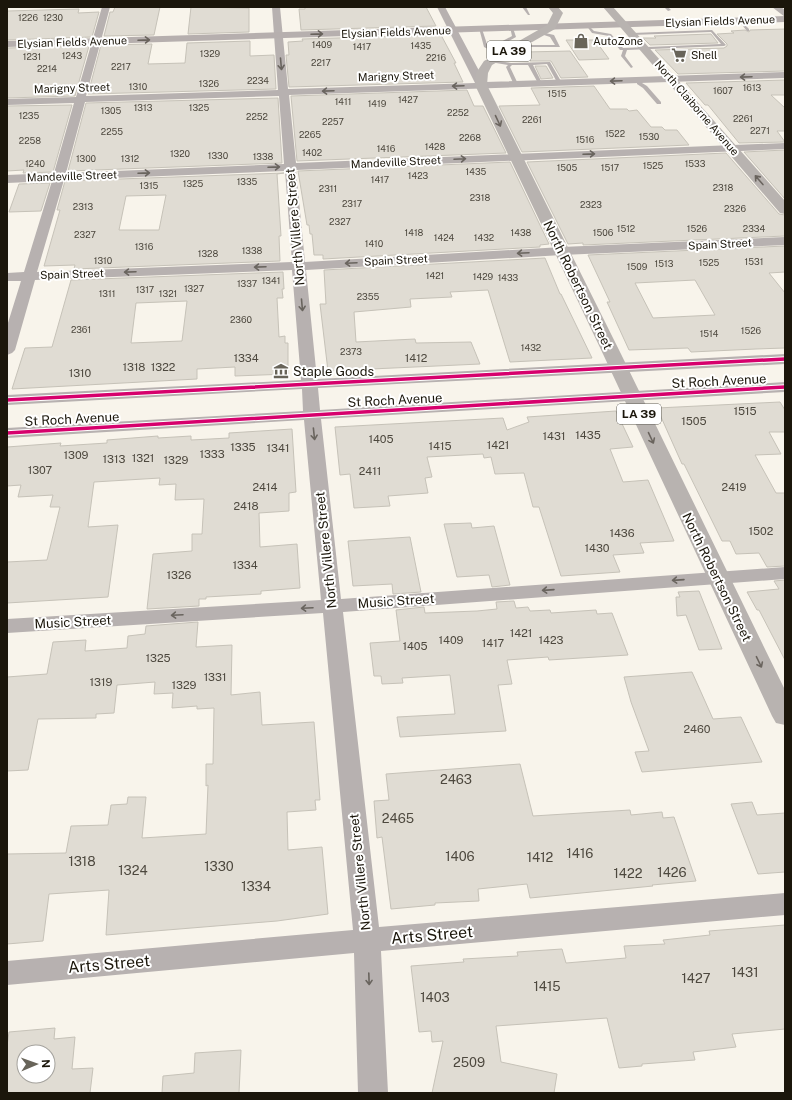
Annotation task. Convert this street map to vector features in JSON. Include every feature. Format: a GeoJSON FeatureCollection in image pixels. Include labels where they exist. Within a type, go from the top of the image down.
{"type":"FeatureCollection","features":[{"type":"Feature","properties":{"kind":"main road","name":"Elysian Fields Avenue"},"geometry":{"type":"LineString","coordinates":[[655,10],[668,8],[681,10]]}},
{"type":"Feature","properties":{"kind":"main road"},"geometry":{"type":"LineString","coordinates":[[597,12],[610,9],[626,11]]}},
{"type":"Feature","properties":{"kind":"main road","name":"North Claiborne Avenue"},"geometry":{"type":"LineString","coordinates":[[610,9],[785,210]]}},
{"type":"Feature","properties":{"kind":"main road"},"geometry":{"type":"LineString","coordinates":[[514,14],[559,11]]}},
{"type":"Feature","properties":{"kind":"main road"},"geometry":{"type":"LineString","coordinates":[[546,30],[559,11]]}},
{"type":"Feature","properties":{"kind":"main road","name":"Elysian Fields Avenue"},"geometry":{"type":"LineString","coordinates":[[442,14],[461,16]]}},
{"type":"Feature","properties":{"kind":"main road","name":"Elysian Fields Avenue"},"geometry":{"type":"LineString","coordinates":[[7,44],[511,28],[546,30],[624,24],[785,19]]}},
{"type":"Feature","properties":{"kind":"main road","name":"Elysian Fields Avenue"},"geometry":{"type":"LineString","coordinates":[[95,27],[111,27]]}},
{"type":"Feature","properties":{"kind":"main road","name":"LA 39"},"geometry":{"type":"LineString","coordinates":[[481,85],[484,68],[492,61],[546,30]]}},
{"type":"Feature","properties":{"kind":"main road","name":"North Robertson Street"},"geometry":{"type":"LineString","coordinates":[[481,85],[514,157],[562,251],[717,577],[785,716]]}},
{"type":"Feature","properties":{"kind":"street"},"geometry":{"type":"LineString","coordinates":[[7,350],[81,100],[96,41],[95,27],[106,7]]}},
{"type":"Feature","properties":{"kind":"street","name":"North Villere Street"},"geometry":{"type":"LineString","coordinates":[[276,7],[312,415],[367,940],[373,1093]]}},
{"type":"Feature","properties":{"kind":"street"},"geometry":{"type":"LineString","coordinates":[[776,7],[785,14]]}},
{"type":"Feature","properties":{"kind":"street","name":"North Robertson Street"},"geometry":{"type":"LineString","coordinates":[[442,14],[453,30],[481,85]]}},
{"type":"Feature","properties":{"kind":"street","name":"Marigny Street"},"geometry":{"type":"LineString","coordinates":[[7,102],[481,85],[642,83],[672,79],[785,75]]}},
{"type":"Feature","properties":{"kind":"street","name":"Mandeville Street"},"geometry":{"type":"LineString","coordinates":[[7,179],[785,146]]}},
{"type":"Feature","properties":{"kind":"street","name":"Spain Street"},"geometry":{"type":"LineString","coordinates":[[7,277],[299,266],[562,251],[785,241]]}},
{"type":"Feature","properties":{"kind":"street","name":"St Roch Avenue"},"geometry":{"type":"LineString","coordinates":[[7,400],[785,359]]}},
{"type":"Feature","properties":{"kind":"street","name":"St Roch Avenue"},"geometry":{"type":"LineString","coordinates":[[7,433],[785,387]]}},
{"type":"Feature","properties":{"kind":"street","name":"Music Street"},"geometry":{"type":"LineString","coordinates":[[7,626],[332,606],[785,573]]}},
{"type":"Feature","properties":{"kind":"street","name":"Arts Street"},"geometry":{"type":"LineString","coordinates":[[7,973],[785,904]]}},
{"type":"Feature","properties":{"kind":"lane"},"geometry":{"type":"LineString","coordinates":[[739,21],[748,30]]}},
{"type":"Feature","properties":{"kind":"lane"},"geometry":{"type":"LineString","coordinates":[[684,23],[692,32]]}},
{"type":"Feature","properties":{"kind":"lane"},"geometry":{"type":"LineString","coordinates":[[651,24],[666,33]]}},
{"type":"Feature","properties":{"kind":"lane"},"geometry":{"type":"LineString","coordinates":[[587,26],[593,32],[610,35],[622,49],[625,50],[724,45],[712,31],[632,34]]}},
{"type":"Feature","properties":{"kind":"lane"},"geometry":{"type":"LineString","coordinates":[[486,46],[498,44],[514,36],[511,28]]}},
{"type":"Feature","properties":{"kind":"lane"},"geometry":{"type":"LineString","coordinates":[[480,29],[486,46],[506,53]]}},
{"type":"Feature","properties":{"kind":"lane"},"geometry":{"type":"LineString","coordinates":[[517,46],[558,46],[546,30]]}},
{"type":"Feature","properties":{"kind":"lane"},"geometry":{"type":"LineString","coordinates":[[625,50],[623,56],[631,67]]}},
{"type":"Feature","properties":{"kind":"lane"},"geometry":{"type":"LineString","coordinates":[[492,61],[510,64],[548,63],[560,83]]}},
{"type":"Feature","properties":{"kind":"lane"},"geometry":{"type":"LineString","coordinates":[[510,64],[508,67],[516,84]]}},
{"type":"Feature","properties":{"kind":"lane"},"geometry":{"type":"LineString","coordinates":[[530,64],[540,84]]}},
{"type":"Feature","properties":{"kind":"lane"},"geometry":{"type":"LineString","coordinates":[[642,83],[659,103]]}},
{"type":"Feature","properties":{"kind":"building"},"geometry":{"type":"Polygon","coordinates":[[[115,7],[160,7],[154,35],[104,36],[110,12],[113,12],[115,7]]]}},
{"type":"Feature","properties":{"kind":"building"},"geometry":{"type":"Polygon","coordinates":[[[191,7],[249,8],[249,32],[188,34],[191,7]]]}},
{"type":"Feature","properties":{"kind":"building"},"geometry":{"type":"Polygon","coordinates":[[[305,7],[426,7],[436,26],[301,30],[299,9],[305,9],[305,7]]]}},
{"type":"Feature","properties":{"kind":"building"},"geometry":{"type":"Polygon","coordinates":[[[79,9],[78,13],[99,12],[92,37],[7,40],[7,11],[79,9]]]}},
{"type":"Feature","properties":{"kind":"building"},"geometry":{"type":"Polygon","coordinates":[[[785,29],[785,71],[678,74],[655,50],[724,48],[727,44],[717,34],[734,33],[731,31],[745,30],[749,32],[750,30],[785,29]]]}},
{"type":"Feature","properties":{"kind":"building"},"geometry":{"type":"Polygon","coordinates":[[[711,34],[718,43],[650,45],[643,38],[656,38],[654,36],[711,34]]]}},
{"type":"Feature","properties":{"kind":"building"},"geometry":{"type":"Polygon","coordinates":[[[441,35],[456,63],[454,63],[463,82],[289,87],[286,55],[289,55],[288,42],[303,41],[302,39],[441,35]]]}},
{"type":"Feature","properties":{"kind":"building"},"geometry":{"type":"Polygon","coordinates":[[[566,40],[595,40],[609,59],[579,60],[566,40]]]}},
{"type":"Feature","properties":{"kind":"building"},"geometry":{"type":"Polygon","coordinates":[[[250,41],[250,56],[274,55],[276,89],[88,94],[101,45],[152,44],[148,64],[185,63],[187,43],[250,41]]]}},
{"type":"Feature","properties":{"kind":"building"},"geometry":{"type":"Polygon","coordinates":[[[89,46],[75,96],[7,98],[7,48],[89,46]]]}},
{"type":"Feature","properties":{"kind":"building"},"geometry":{"type":"Polygon","coordinates":[[[570,51],[588,77],[561,78],[551,61],[530,61],[525,52],[570,51]]]}},
{"type":"Feature","properties":{"kind":"building"},"geometry":{"type":"Polygon","coordinates":[[[535,66],[546,66],[553,78],[541,79],[535,66]]]}},
{"type":"Feature","properties":{"kind":"building"},"geometry":{"type":"Polygon","coordinates":[[[785,80],[785,95],[771,95],[785,108],[785,131],[777,131],[785,142],[739,143],[708,105],[705,105],[686,83],[785,80]]]}},
{"type":"Feature","properties":{"kind":"building"},"geometry":{"type":"Polygon","coordinates":[[[594,86],[610,109],[627,109],[629,111],[637,110],[651,127],[662,127],[665,130],[677,130],[689,145],[522,152],[499,106],[540,105],[531,88],[594,86]]]}},
{"type":"Feature","properties":{"kind":"building"},"geometry":{"type":"Polygon","coordinates":[[[467,90],[474,106],[483,106],[506,153],[297,161],[291,96],[467,90]]]}},
{"type":"Feature","properties":{"kind":"building"},"geometry":{"type":"Polygon","coordinates":[[[278,98],[282,163],[68,171],[86,103],[278,98]]]}},
{"type":"Feature","properties":{"kind":"building"},"geometry":{"type":"Polygon","coordinates":[[[72,105],[53,172],[23,173],[24,170],[7,171],[7,106],[72,105]]]}},
{"type":"Feature","properties":{"kind":"building"},"geometry":{"type":"Polygon","coordinates":[[[785,150],[785,199],[744,152],[785,150]]]}},
{"type":"Feature","properties":{"kind":"building"},"geometry":{"type":"Polygon","coordinates":[[[726,153],[779,214],[785,215],[785,236],[583,245],[583,243],[568,244],[527,162],[726,153]]]}},
{"type":"Feature","properties":{"kind":"building"},"geometry":{"type":"Polygon","coordinates":[[[510,162],[549,244],[540,245],[540,247],[323,259],[323,255],[314,255],[312,234],[310,234],[309,225],[307,225],[298,171],[510,162]]]}},
{"type":"Feature","properties":{"kind":"building"},"geometry":{"type":"Polygon","coordinates":[[[284,173],[277,174],[281,236],[279,236],[280,261],[74,269],[75,265],[44,266],[60,210],[57,210],[65,181],[284,173]],[[166,195],[126,196],[119,230],[159,230],[166,195]]]}},
{"type":"Feature","properties":{"kind":"building"},"geometry":{"type":"Polygon","coordinates":[[[50,183],[41,211],[9,212],[19,184],[50,183]]]}},
{"type":"Feature","properties":{"kind":"building"},"geometry":{"type":"Polygon","coordinates":[[[785,246],[785,272],[769,273],[785,293],[785,348],[691,352],[688,348],[629,350],[607,302],[610,302],[588,255],[785,246]],[[695,280],[635,283],[653,318],[715,315],[695,280]]]}},
{"type":"Feature","properties":{"kind":"building"},"geometry":{"type":"Polygon","coordinates":[[[545,258],[560,294],[592,358],[510,362],[488,290],[450,292],[452,297],[410,299],[411,307],[354,312],[356,342],[415,339],[416,343],[471,342],[480,364],[328,371],[320,304],[326,304],[324,270],[545,258]]]}},
{"type":"Feature","properties":{"kind":"building"},"geometry":{"type":"Polygon","coordinates":[[[283,272],[283,298],[277,298],[279,337],[285,336],[285,343],[288,343],[288,374],[235,376],[235,367],[197,369],[197,379],[12,389],[25,348],[52,347],[71,280],[283,272]],[[187,301],[136,303],[131,343],[182,341],[187,301]]]}},
{"type":"Feature","properties":{"kind":"building"},"geometry":{"type":"Polygon","coordinates":[[[780,402],[785,410],[785,432],[769,432],[781,454],[755,455],[776,493],[785,493],[785,566],[767,567],[759,553],[736,554],[730,541],[722,541],[684,464],[682,464],[657,408],[780,402]]]}},
{"type":"Feature","properties":{"kind":"building"},"geometry":{"type":"Polygon","coordinates":[[[616,411],[633,447],[610,449],[623,482],[648,480],[674,541],[640,543],[644,553],[613,555],[620,572],[561,576],[539,507],[533,507],[524,473],[495,474],[491,457],[484,458],[483,454],[427,457],[432,477],[425,478],[428,493],[388,496],[390,506],[354,508],[350,474],[340,475],[335,427],[503,418],[507,430],[529,422],[527,417],[616,411]]]}},
{"type":"Feature","properties":{"kind":"building"},"geometry":{"type":"Polygon","coordinates":[[[292,429],[296,492],[289,493],[289,511],[259,513],[260,547],[297,544],[300,588],[261,591],[261,594],[206,597],[206,599],[199,599],[199,606],[147,609],[153,554],[192,551],[192,534],[202,534],[204,499],[175,500],[176,484],[159,485],[160,478],[94,482],[88,527],[118,525],[108,597],[7,603],[7,562],[47,560],[60,507],[50,507],[53,495],[18,497],[21,485],[7,486],[7,447],[61,443],[60,446],[107,443],[107,440],[158,436],[158,438],[191,436],[191,440],[229,438],[229,433],[292,429]]]}},
{"type":"Feature","properties":{"kind":"building"},"geometry":{"type":"Polygon","coordinates":[[[471,523],[472,528],[494,526],[510,585],[492,587],[489,575],[457,577],[444,524],[471,523]]]}},
{"type":"Feature","properties":{"kind":"building"},"geometry":{"type":"Polygon","coordinates":[[[410,537],[421,592],[393,594],[392,584],[353,586],[348,541],[410,537]]]}},
{"type":"Feature","properties":{"kind":"building"},"geometry":{"type":"Polygon","coordinates":[[[785,580],[785,660],[759,610],[757,610],[747,592],[779,589],[774,581],[785,580]]]}},
{"type":"Feature","properties":{"kind":"building"},"geometry":{"type":"Polygon","coordinates":[[[699,591],[722,649],[699,650],[686,615],[677,616],[676,597],[680,597],[678,592],[699,591]]]}},
{"type":"Feature","properties":{"kind":"building"},"geometry":{"type":"Polygon","coordinates":[[[514,601],[516,608],[528,607],[530,611],[550,610],[551,613],[596,610],[597,614],[612,613],[628,655],[549,660],[548,657],[507,660],[512,684],[498,685],[506,731],[400,737],[397,717],[455,714],[450,675],[402,678],[403,683],[382,684],[381,676],[374,676],[370,643],[400,641],[396,610],[424,607],[425,613],[477,611],[497,609],[496,602],[514,601]]]}},
{"type":"Feature","properties":{"kind":"building"},"geometry":{"type":"Polygon","coordinates":[[[198,622],[196,647],[232,645],[231,695],[260,692],[262,725],[314,722],[320,800],[315,800],[316,810],[287,812],[288,850],[322,847],[328,914],[277,921],[106,935],[109,890],[49,894],[43,941],[7,944],[7,854],[66,853],[71,826],[108,825],[111,805],[127,804],[128,797],[146,797],[142,838],[206,834],[208,785],[206,786],[206,764],[213,764],[214,708],[197,709],[197,706],[172,708],[173,693],[154,694],[155,682],[117,685],[114,713],[96,714],[96,718],[38,719],[28,770],[7,771],[7,677],[47,674],[53,642],[86,640],[85,651],[127,648],[128,636],[145,634],[146,626],[198,622]]]}},
{"type":"Feature","properties":{"kind":"building"},"geometry":{"type":"Polygon","coordinates":[[[692,672],[713,719],[741,717],[762,762],[642,772],[635,752],[649,751],[631,702],[624,677],[692,672]]]}},
{"type":"Feature","properties":{"kind":"building"},"geometry":{"type":"Polygon","coordinates":[[[520,764],[533,816],[630,810],[631,815],[662,812],[663,818],[674,817],[696,881],[530,898],[527,884],[478,889],[479,901],[435,903],[435,905],[391,909],[382,837],[377,838],[374,801],[389,800],[386,774],[520,764]]]}},
{"type":"Feature","properties":{"kind":"building"},"geometry":{"type":"Polygon","coordinates":[[[752,802],[757,815],[785,813],[785,872],[758,874],[731,804],[752,802]]]}},
{"type":"Feature","properties":{"kind":"building"},"geometry":{"type":"Polygon","coordinates":[[[785,925],[785,1029],[732,1034],[736,1047],[693,1052],[695,1060],[642,1064],[642,1066],[619,1068],[607,1018],[496,1026],[501,1062],[557,1074],[554,1093],[432,1093],[443,1041],[432,1042],[431,1031],[419,1032],[411,966],[464,962],[463,959],[518,956],[517,952],[562,949],[566,963],[626,958],[624,946],[665,944],[663,940],[710,935],[709,931],[785,925]]]}},
{"type":"Feature","properties":{"kind":"building"},"geometry":{"type":"Polygon","coordinates":[[[55,1028],[54,1039],[75,1037],[72,1069],[93,1068],[90,1093],[7,1093],[7,1046],[9,1032],[55,1028]]]}},
{"type":"Feature","properties":{"kind":"building"},"geometry":{"type":"Polygon","coordinates":[[[241,1050],[239,1093],[162,1093],[163,1076],[194,1073],[195,1053],[241,1050]]]}},
{"type":"Feature","properties":{"kind":"cycle path"},"geometry":{"type":"LineString","coordinates":[[7,400],[785,359]]}},
{"type":"Feature","properties":{"kind":"cycle path"},"geometry":{"type":"LineString","coordinates":[[7,433],[785,387]]}},
{"type":"Feature","properties":{"kind":"place","name":"AutoZone"},"geometry":{"type":"Point","coordinates":[581,41]}},
{"type":"Feature","properties":{"kind":"place","name":"Shell"},"geometry":{"type":"Point","coordinates":[679,55]}},
{"type":"Feature","properties":{"kind":"place","name":"Staple Goods"},"geometry":{"type":"Point","coordinates":[281,371]}}]}
